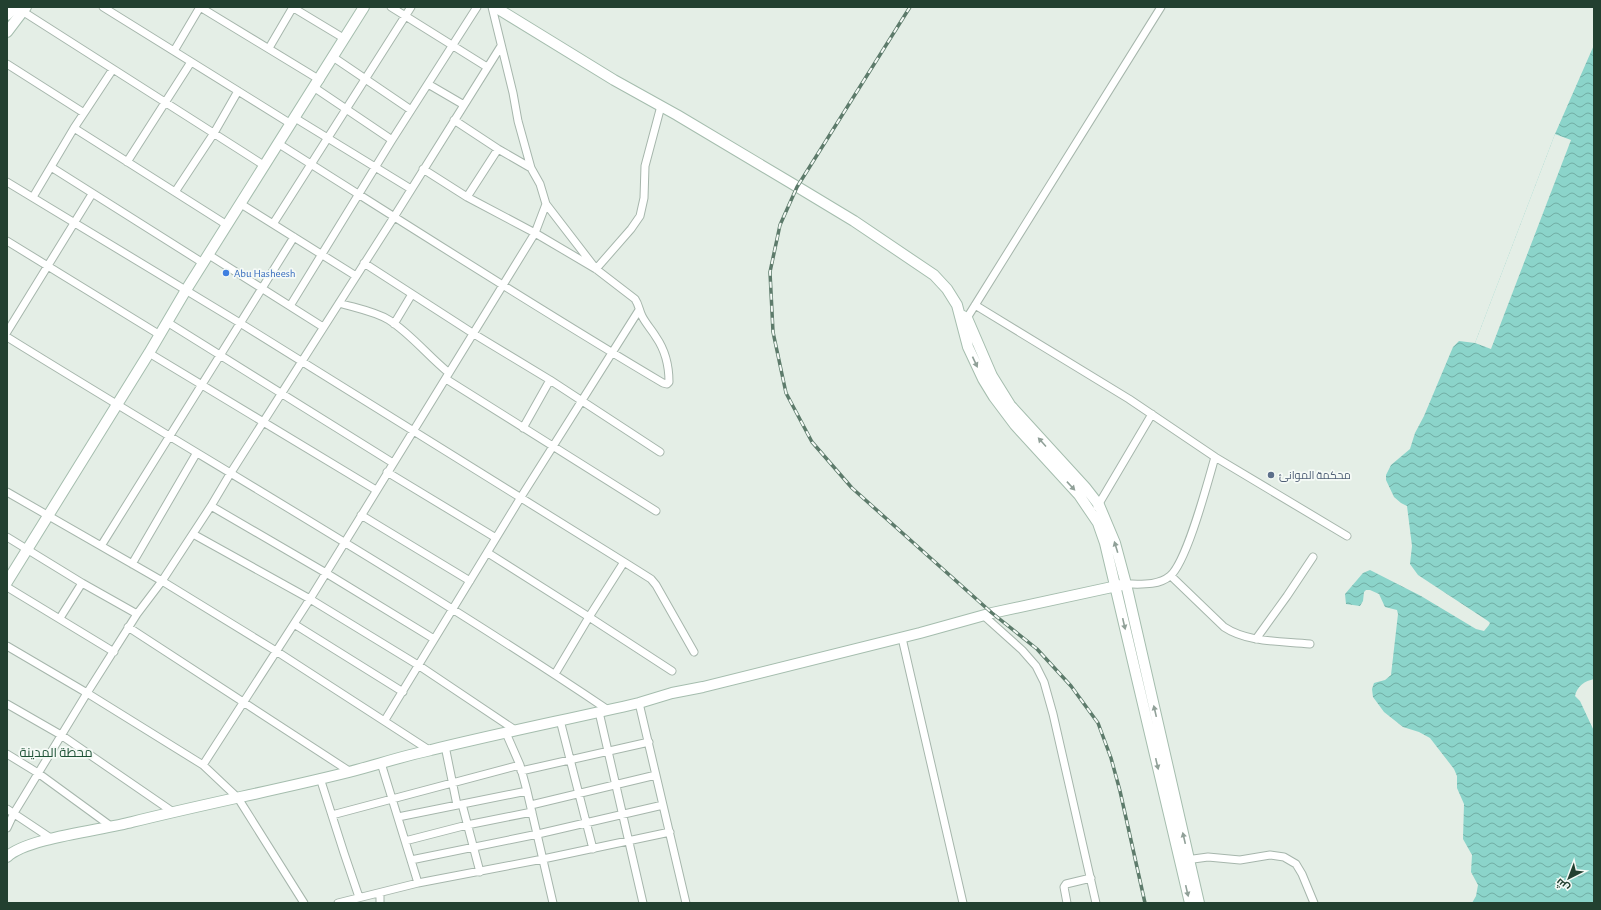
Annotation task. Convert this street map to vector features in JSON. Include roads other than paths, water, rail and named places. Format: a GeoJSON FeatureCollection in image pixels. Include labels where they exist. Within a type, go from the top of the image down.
{"type":"FeatureCollection","features":[{"type":"Feature","properties":{"kind":"street"},"geometry":{"type":"LineString","coordinates":[[103,7],[238,91],[293,121],[329,138],[411,189]]}},
{"type":"Feature","properties":{"kind":"street"},"geometry":{"type":"LineString","coordinates":[[174,51],[200,7],[269,48],[317,84],[346,109],[392,140]]}},
{"type":"Feature","properties":{"kind":"street"},"geometry":{"type":"LineString","coordinates":[[269,48],[292,7],[345,39]]}},
{"type":"Feature","properties":{"kind":"street"},"geometry":{"type":"LineString","coordinates":[[7,582],[160,335],[186,290],[317,84],[364,7]]}},
{"type":"Feature","properties":{"kind":"street"},"geometry":{"type":"LineString","coordinates":[[392,7],[487,67]]}},
{"type":"Feature","properties":{"kind":"street"},"geometry":{"type":"LineString","coordinates":[[273,224],[411,7]]}},
{"type":"Feature","properties":{"kind":"street"},"geometry":{"type":"LineString","coordinates":[[290,306],[358,194],[477,7]]}},
{"type":"Feature","properties":{"kind":"street"},"geometry":{"type":"LineString","coordinates":[[493,7],[518,121],[532,168],[540,184],[546,204],[596,268]]}},
{"type":"Feature","properties":{"kind":"street"},"geometry":{"type":"LineString","coordinates":[[493,7],[660,106],[678,115],[854,221],[934,275],[951,294],[964,317],[992,376],[1010,405],[1085,487],[1099,505],[1115,543],[1126,584],[1184,860],[1190,903]]}},
{"type":"Feature","properties":{"kind":"street"},"geometry":{"type":"LineString","coordinates":[[964,317],[975,305],[1161,7]]}},
{"type":"Feature","properties":{"kind":"street"},"geometry":{"type":"LineString","coordinates":[[7,15],[19,8]]}},
{"type":"Feature","properties":{"kind":"street"},"geometry":{"type":"LineString","coordinates":[[7,32],[19,8]]}},
{"type":"Feature","properties":{"kind":"street"},"geometry":{"type":"LineString","coordinates":[[19,8],[265,166]]}},
{"type":"Feature","properties":{"kind":"street"},"geometry":{"type":"LineString","coordinates":[[7,828],[14,813],[38,773],[114,652],[128,627],[162,581],[211,506],[501,46]]}},
{"type":"Feature","properties":{"kind":"street"},"geometry":{"type":"LineString","coordinates":[[333,57],[411,110]]}},
{"type":"Feature","properties":{"kind":"street"},"geometry":{"type":"LineString","coordinates":[[127,162],[191,62]]}},
{"type":"Feature","properties":{"kind":"street"},"geometry":{"type":"LineString","coordinates":[[7,64],[84,113]]}},
{"type":"Feature","properties":{"kind":"street"},"geometry":{"type":"LineString","coordinates":[[33,197],[74,128],[113,69]]}},
{"type":"Feature","properties":{"kind":"street"},"geometry":{"type":"LineString","coordinates":[[428,84],[464,105]]}},
{"type":"Feature","properties":{"kind":"street"},"geometry":{"type":"LineString","coordinates":[[175,192],[214,133],[238,91]]}},
{"type":"Feature","properties":{"kind":"street"},"geometry":{"type":"LineString","coordinates":[[596,268],[631,229],[640,216],[644,198],[645,166],[660,106]]}},
{"type":"Feature","properties":{"kind":"street"},"geometry":{"type":"LineString","coordinates":[[454,120],[498,149],[532,168]]}},
{"type":"Feature","properties":{"kind":"street"},"geometry":{"type":"LineString","coordinates":[[74,128],[228,225]]}},
{"type":"Feature","properties":{"kind":"street"},"geometry":{"type":"LineString","coordinates":[[279,144],[611,352],[663,383],[668,383],[667,363],[662,347],[639,310],[639,305],[635,299],[596,268],[535,233],[467,197],[424,169]]}},
{"type":"Feature","properties":{"kind":"street"},"geometry":{"type":"LineString","coordinates":[[467,197],[498,149]]}},
{"type":"Feature","properties":{"kind":"street"},"geometry":{"type":"LineString","coordinates":[[51,167],[92,194],[206,259],[262,288],[324,327]]}},
{"type":"Feature","properties":{"kind":"street"},"geometry":{"type":"LineString","coordinates":[[7,182],[240,323],[651,579],[656,585],[694,652]]}},
{"type":"Feature","properties":{"kind":"street"},"geometry":{"type":"LineString","coordinates":[[7,332],[92,194]]}},
{"type":"Feature","properties":{"kind":"street"},"geometry":{"type":"LineString","coordinates":[[241,204],[356,276]]}},
{"type":"Feature","properties":{"kind":"street"},"geometry":{"type":"LineString","coordinates":[[203,766],[310,599],[412,431],[474,334],[502,285],[535,233],[546,204]]}},
{"type":"Feature","properties":{"kind":"street"},"geometry":{"type":"LineString","coordinates":[[101,546],[294,238]]}},
{"type":"Feature","properties":{"kind":"street"},"geometry":{"type":"LineString","coordinates":[[7,241],[160,335]]}},
{"type":"Feature","properties":{"kind":"street"},"geometry":{"type":"LineString","coordinates":[[364,263],[474,334],[582,400],[660,452]]}},
{"type":"Feature","properties":{"kind":"street"},"geometry":{"type":"LineString","coordinates":[[394,324],[412,294]]}},
{"type":"Feature","properties":{"kind":"street"},"geometry":{"type":"LineString","coordinates":[[339,302],[378,315],[394,324],[448,376],[523,428],[656,511]]}},
{"type":"Feature","properties":{"kind":"street"},"geometry":{"type":"LineString","coordinates":[[975,305],[1152,414],[1215,457],[1347,536]]}},
{"type":"Feature","properties":{"kind":"street"},"geometry":{"type":"LineString","coordinates":[[385,720],[521,497],[611,352],[639,310]]}},
{"type":"Feature","properties":{"kind":"street"},"geometry":{"type":"LineString","coordinates":[[964,317],[968,347],[983,379],[994,397],[1015,425],[1079,495],[1098,524],[1105,543],[1184,860],[1199,903]]}},
{"type":"Feature","properties":{"kind":"street"},"geometry":{"type":"LineString","coordinates":[[167,322],[393,463]]}},
{"type":"Feature","properties":{"kind":"street"},"geometry":{"type":"LineString","coordinates":[[7,337],[196,454],[452,609],[554,674],[604,711],[608,751],[643,903]]}},
{"type":"Feature","properties":{"kind":"street"},"geometry":{"type":"LineString","coordinates":[[149,352],[376,490]]}},
{"type":"Feature","properties":{"kind":"street"},"geometry":{"type":"LineString","coordinates":[[523,428],[550,380]]}},
{"type":"Feature","properties":{"kind":"street"},"geometry":{"type":"LineString","coordinates":[[1092,514],[1099,505],[1152,414]]}},
{"type":"Feature","properties":{"kind":"street"},"geometry":{"type":"LineString","coordinates":[[132,564],[196,454]]}},
{"type":"Feature","properties":{"kind":"street"},"geometry":{"type":"LineString","coordinates":[[8,854],[21,848],[52,839],[238,798],[350,772],[445,746],[639,703],[672,693],[703,687],[902,638],[983,616],[1115,586],[1126,584],[1158,583],[1171,576],[1181,560],[1194,526],[1215,457]]}},
{"type":"Feature","properties":{"kind":"street"},"geometry":{"type":"LineString","coordinates":[[387,472],[496,538]]}},
{"type":"Feature","properties":{"kind":"street"},"geometry":{"type":"LineString","coordinates":[[7,492],[162,581],[276,651],[385,720],[429,750]]}},
{"type":"Feature","properties":{"kind":"street"},"geometry":{"type":"LineString","coordinates":[[211,506],[326,573],[434,639]]}},
{"type":"Feature","properties":{"kind":"street"},"geometry":{"type":"LineString","coordinates":[[361,515],[470,581]]}},
{"type":"Feature","properties":{"kind":"street"},"geometry":{"type":"LineString","coordinates":[[193,534],[310,599],[418,665],[510,731],[538,834],[553,903]]}},
{"type":"Feature","properties":{"kind":"street"},"geometry":{"type":"LineString","coordinates":[[7,536],[82,583],[137,614]]}},
{"type":"Feature","properties":{"kind":"street"},"geometry":{"type":"LineString","coordinates":[[488,553],[672,671]]}},
{"type":"Feature","properties":{"kind":"street"},"geometry":{"type":"LineString","coordinates":[[1256,638],[1313,557]]}},
{"type":"Feature","properties":{"kind":"street"},"geometry":{"type":"LineString","coordinates":[[554,674],[624,562]]}},
{"type":"Feature","properties":{"kind":"street"},"geometry":{"type":"LineString","coordinates":[[1171,576],[1232,633],[1256,638],[1310,644]]}},
{"type":"Feature","properties":{"kind":"street"},"geometry":{"type":"LineString","coordinates":[[60,618],[82,583]]}},
{"type":"Feature","properties":{"kind":"street"},"geometry":{"type":"LineString","coordinates":[[7,587],[114,652]]}},
{"type":"Feature","properties":{"kind":"street"},"geometry":{"type":"LineString","coordinates":[[983,616],[1022,650],[1036,666],[1044,682],[1053,714],[1096,903]]}},
{"type":"Feature","properties":{"kind":"street"},"geometry":{"type":"LineString","coordinates":[[294,624],[403,692]]}},
{"type":"Feature","properties":{"kind":"street"},"geometry":{"type":"LineString","coordinates":[[128,627],[350,772]]}},
{"type":"Feature","properties":{"kind":"street"},"geometry":{"type":"LineString","coordinates":[[902,638],[963,901],[970,903]]}},
{"type":"Feature","properties":{"kind":"street"},"geometry":{"type":"LineString","coordinates":[[7,646],[203,766],[238,798],[304,903]]}},
{"type":"Feature","properties":{"kind":"street"},"geometry":{"type":"LineString","coordinates":[[639,703],[686,903]]}},
{"type":"Feature","properties":{"kind":"street"},"geometry":{"type":"LineString","coordinates":[[7,704],[61,735],[173,812]]}},
{"type":"Feature","properties":{"kind":"street"},"geometry":{"type":"LineString","coordinates":[[560,720],[593,849]]}},
{"type":"Feature","properties":{"kind":"street"},"geometry":{"type":"LineString","coordinates":[[332,815],[453,782],[569,760],[649,742]]}},
{"type":"Feature","properties":{"kind":"street"},"geometry":{"type":"LineString","coordinates":[[445,746],[459,805],[467,825],[480,872]]}},
{"type":"Feature","properties":{"kind":"street"},"geometry":{"type":"LineString","coordinates":[[7,754],[38,773],[112,827]]}},
{"type":"Feature","properties":{"kind":"street"},"geometry":{"type":"LineString","coordinates":[[381,763],[418,883]]}},
{"type":"Feature","properties":{"kind":"street"},"geometry":{"type":"LineString","coordinates":[[405,841],[579,794],[656,775]]}},
{"type":"Feature","properties":{"kind":"street"},"geometry":{"type":"LineString","coordinates":[[320,778],[359,897]]}},
{"type":"Feature","properties":{"kind":"street"},"geometry":{"type":"LineString","coordinates":[[398,817],[527,791]]}},
{"type":"Feature","properties":{"kind":"street"},"geometry":{"type":"LineString","coordinates":[[411,860],[474,848],[663,805]]}},
{"type":"Feature","properties":{"kind":"street"},"geometry":{"type":"LineString","coordinates":[[7,809],[52,839]]}},
{"type":"Feature","properties":{"kind":"street"},"geometry":{"type":"LineString","coordinates":[[338,903],[359,897],[380,894],[418,883],[480,872],[670,832]]}},
{"type":"Feature","properties":{"kind":"street"},"geometry":{"type":"LineString","coordinates":[[1184,860],[1213,857],[1240,860],[1270,854],[1284,857],[1296,864],[1302,874],[1314,903]]}},
{"type":"Feature","properties":{"kind":"street"},"geometry":{"type":"LineString","coordinates":[[1067,903],[1064,887],[1066,884],[1091,878]]}},
{"type":"Feature","properties":{"kind":"street"},"geometry":{"type":"LineString","coordinates":[[380,894],[380,903]]}},
{"type":"Feature","properties":{"kind":"water"},"geometry":{"type":"Polygon","coordinates":[[[1594,45],[1594,679],[1582,684],[1575,696],[1580,701],[1594,731],[1594,903],[1472,903],[1476,896],[1478,885],[1471,872],[1472,855],[1463,839],[1464,804],[1457,788],[1457,776],[1454,769],[1430,738],[1419,732],[1403,727],[1384,712],[1373,697],[1372,689],[1374,683],[1385,680],[1391,675],[1398,614],[1397,610],[1385,607],[1379,594],[1370,590],[1366,590],[1364,592],[1363,601],[1360,606],[1346,604],[1345,594],[1363,573],[1370,570],[1421,596],[1476,629],[1484,631],[1490,623],[1418,575],[1410,564],[1412,546],[1407,506],[1394,497],[1386,480],[1386,475],[1391,465],[1410,449],[1415,433],[1424,416],[1453,347],[1459,341],[1475,343],[1555,134],[1594,45]]]}},
{"type":"Feature","properties":{"kind":"railway"},"geometry":{"type":"LineString","coordinates":[[910,7],[797,187],[780,225],[770,272],[773,332],[786,393],[812,442],[852,488],[992,613],[1037,649],[1071,686],[1098,723],[1111,758],[1120,791],[1145,903]]}},
{"type":"Feature","properties":{"kind":"place","name":"Abu Hasheesh"},"geometry":{"type":"Point","coordinates":[226,273]}},
{"type":"Feature","properties":{"kind":"place","name":"محكمة الموانئ"},"geometry":{"type":"Point","coordinates":[1271,475]}},
{"type":"Feature","properties":{"kind":"district","name":"محطة المدينة"},"geometry":{"type":"Point","coordinates":[56,753]}}]}
